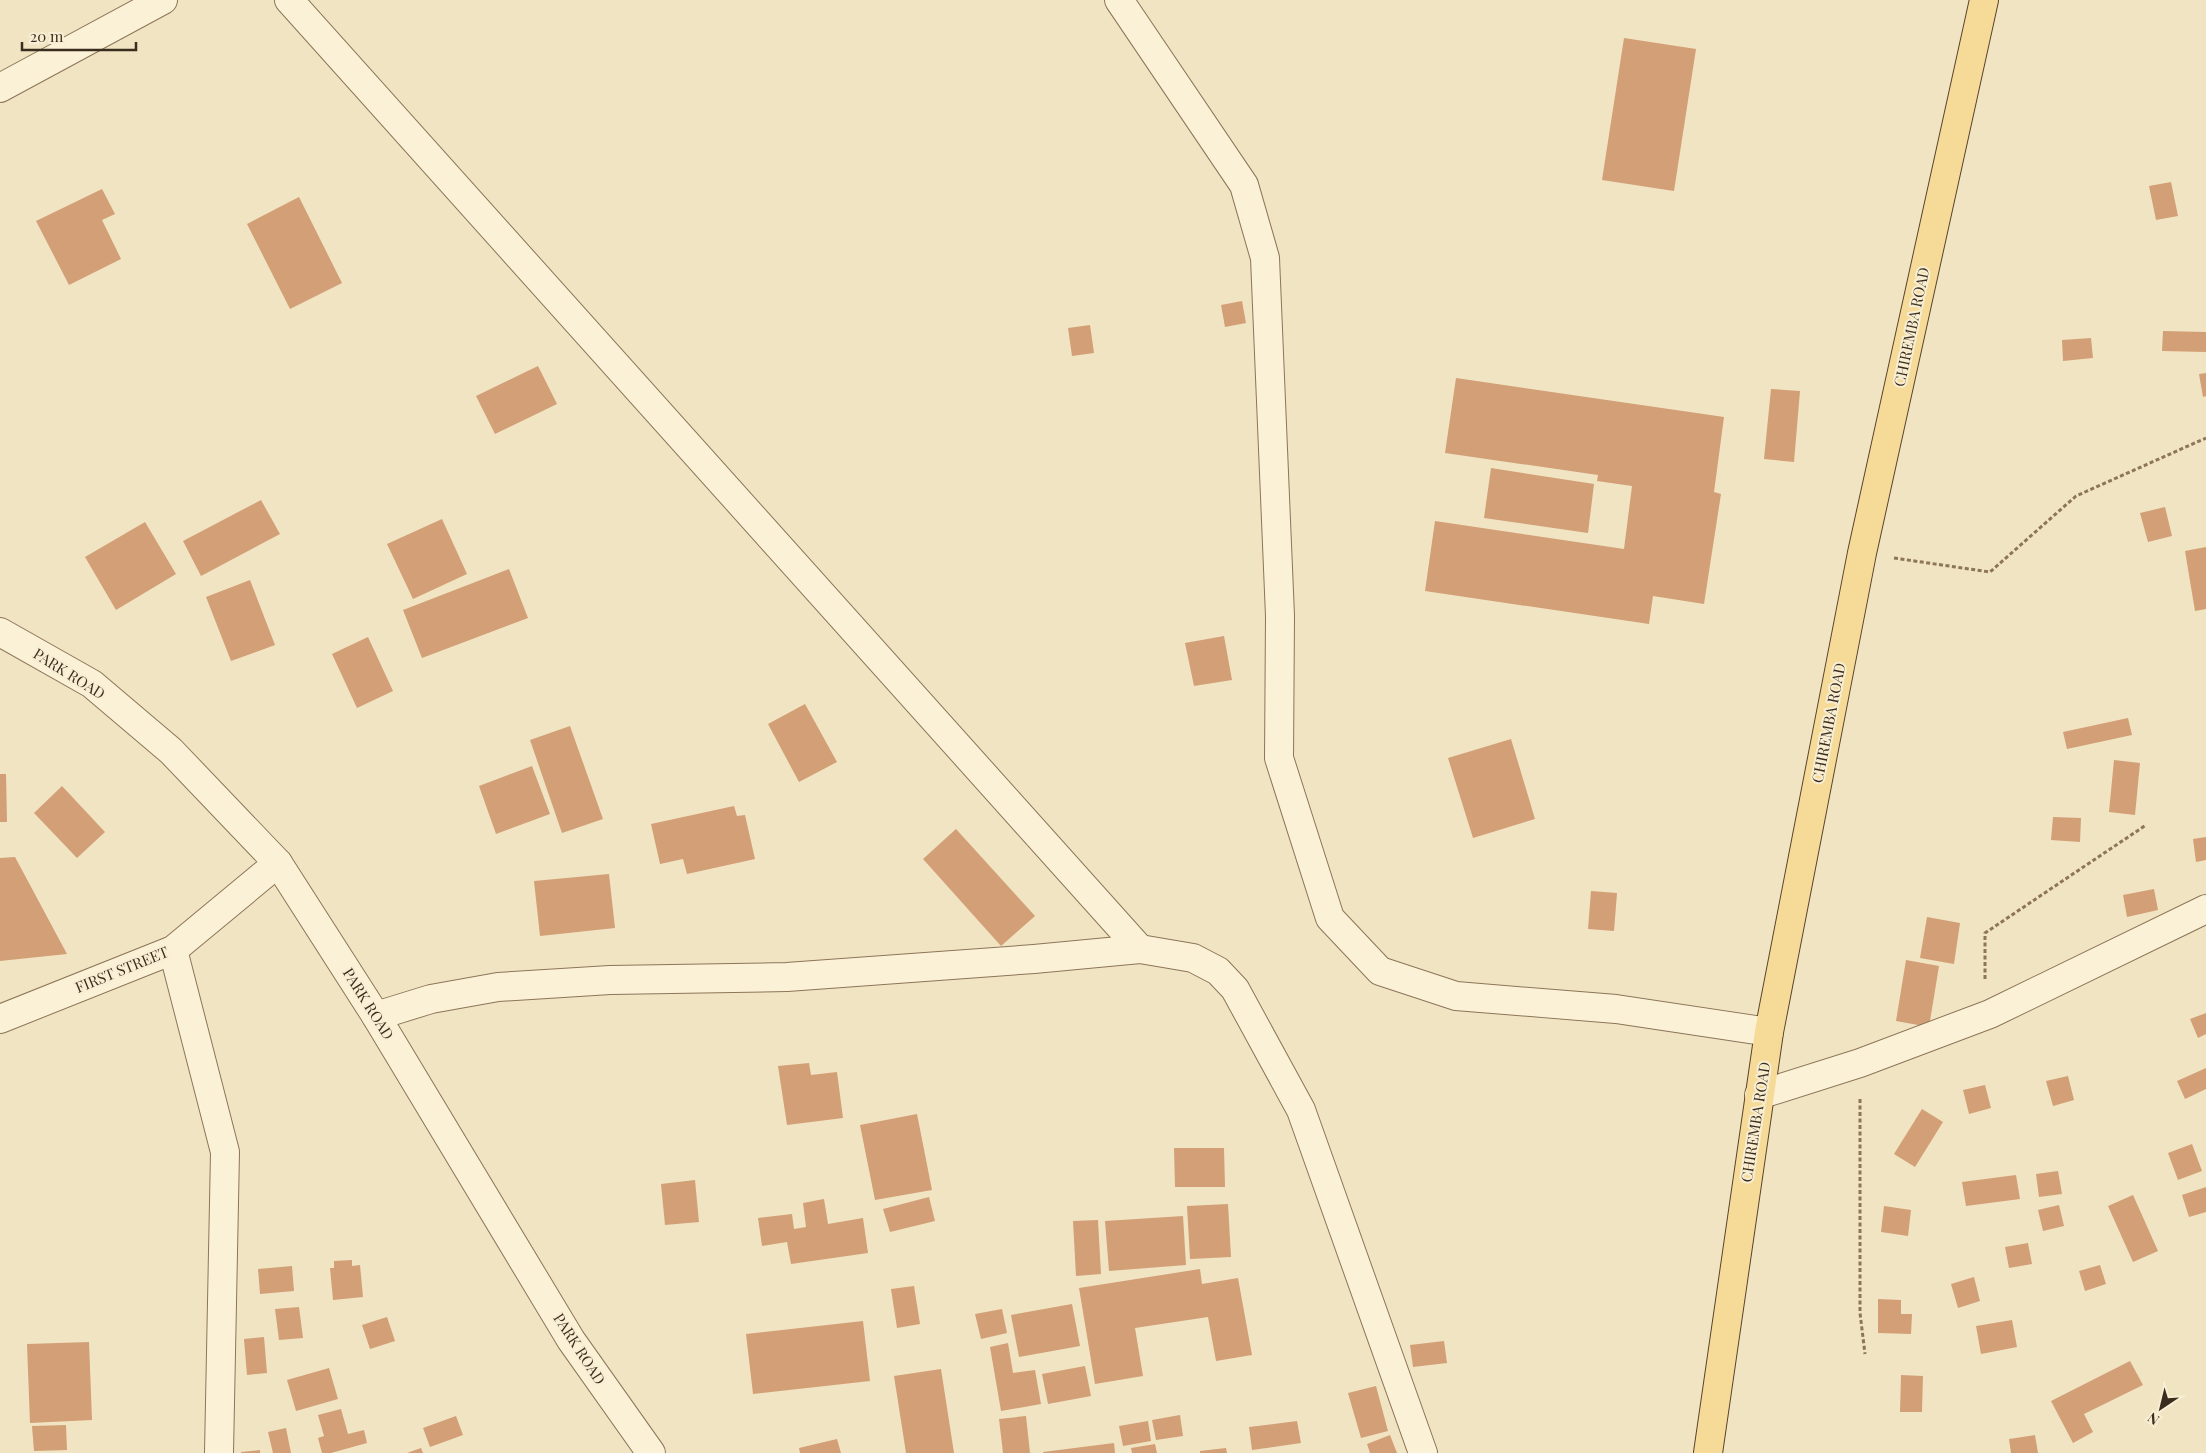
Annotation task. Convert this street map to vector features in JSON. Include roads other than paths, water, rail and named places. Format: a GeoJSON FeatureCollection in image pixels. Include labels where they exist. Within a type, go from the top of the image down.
{"type":"FeatureCollection","features":[{"type":"Feature","properties":{"kind":"main road","name":"CHIREMBA ROAD"},"geometry":{"type":"LineString","coordinates":[[1708,1453],[1759,1095],[1770,1032],[1862,553],[1984,0]]}},
{"type":"Feature","properties":{"kind":"street"},"geometry":{"type":"LineString","coordinates":[[0,88],[163,0]]}},
{"type":"Feature","properties":{"kind":"street"},"geometry":{"type":"LineString","coordinates":[[288,0],[1140,949]]}},
{"type":"Feature","properties":{"kind":"street"},"geometry":{"type":"LineString","coordinates":[[1119,0],[1244,185],[1265,258],[1280,616],[1279,758],[1330,918],[1380,971],[1456,996],[1616,1009],[1770,1032]]}},
{"type":"Feature","properties":{"kind":"street","name":"PARK ROAD"},"geometry":{"type":"LineString","coordinates":[[0,632],[92,684],[171,751],[278,864],[376,1016],[571,1340],[651,1453]]}},
{"type":"Feature","properties":{"kind":"street","name":"FIRST STREET"},"geometry":{"type":"LineString","coordinates":[[0,1019],[173,950],[278,864]]}},
{"type":"Feature","properties":{"kind":"street"},"geometry":{"type":"LineString","coordinates":[[1759,1095],[1860,1063],[1990,1014],[2206,909]]}},
{"type":"Feature","properties":{"kind":"street"},"geometry":{"type":"LineString","coordinates":[[376,1016],[431,999],[498,987],[610,980],[787,977],[1034,959],[1140,949],[1193,958],[1218,971],[1235,989],[1300,1110],[1423,1453]]}},
{"type":"Feature","properties":{"kind":"street"},"geometry":{"type":"LineString","coordinates":[[173,950],[225,1152],[218,1452]]}}]}
